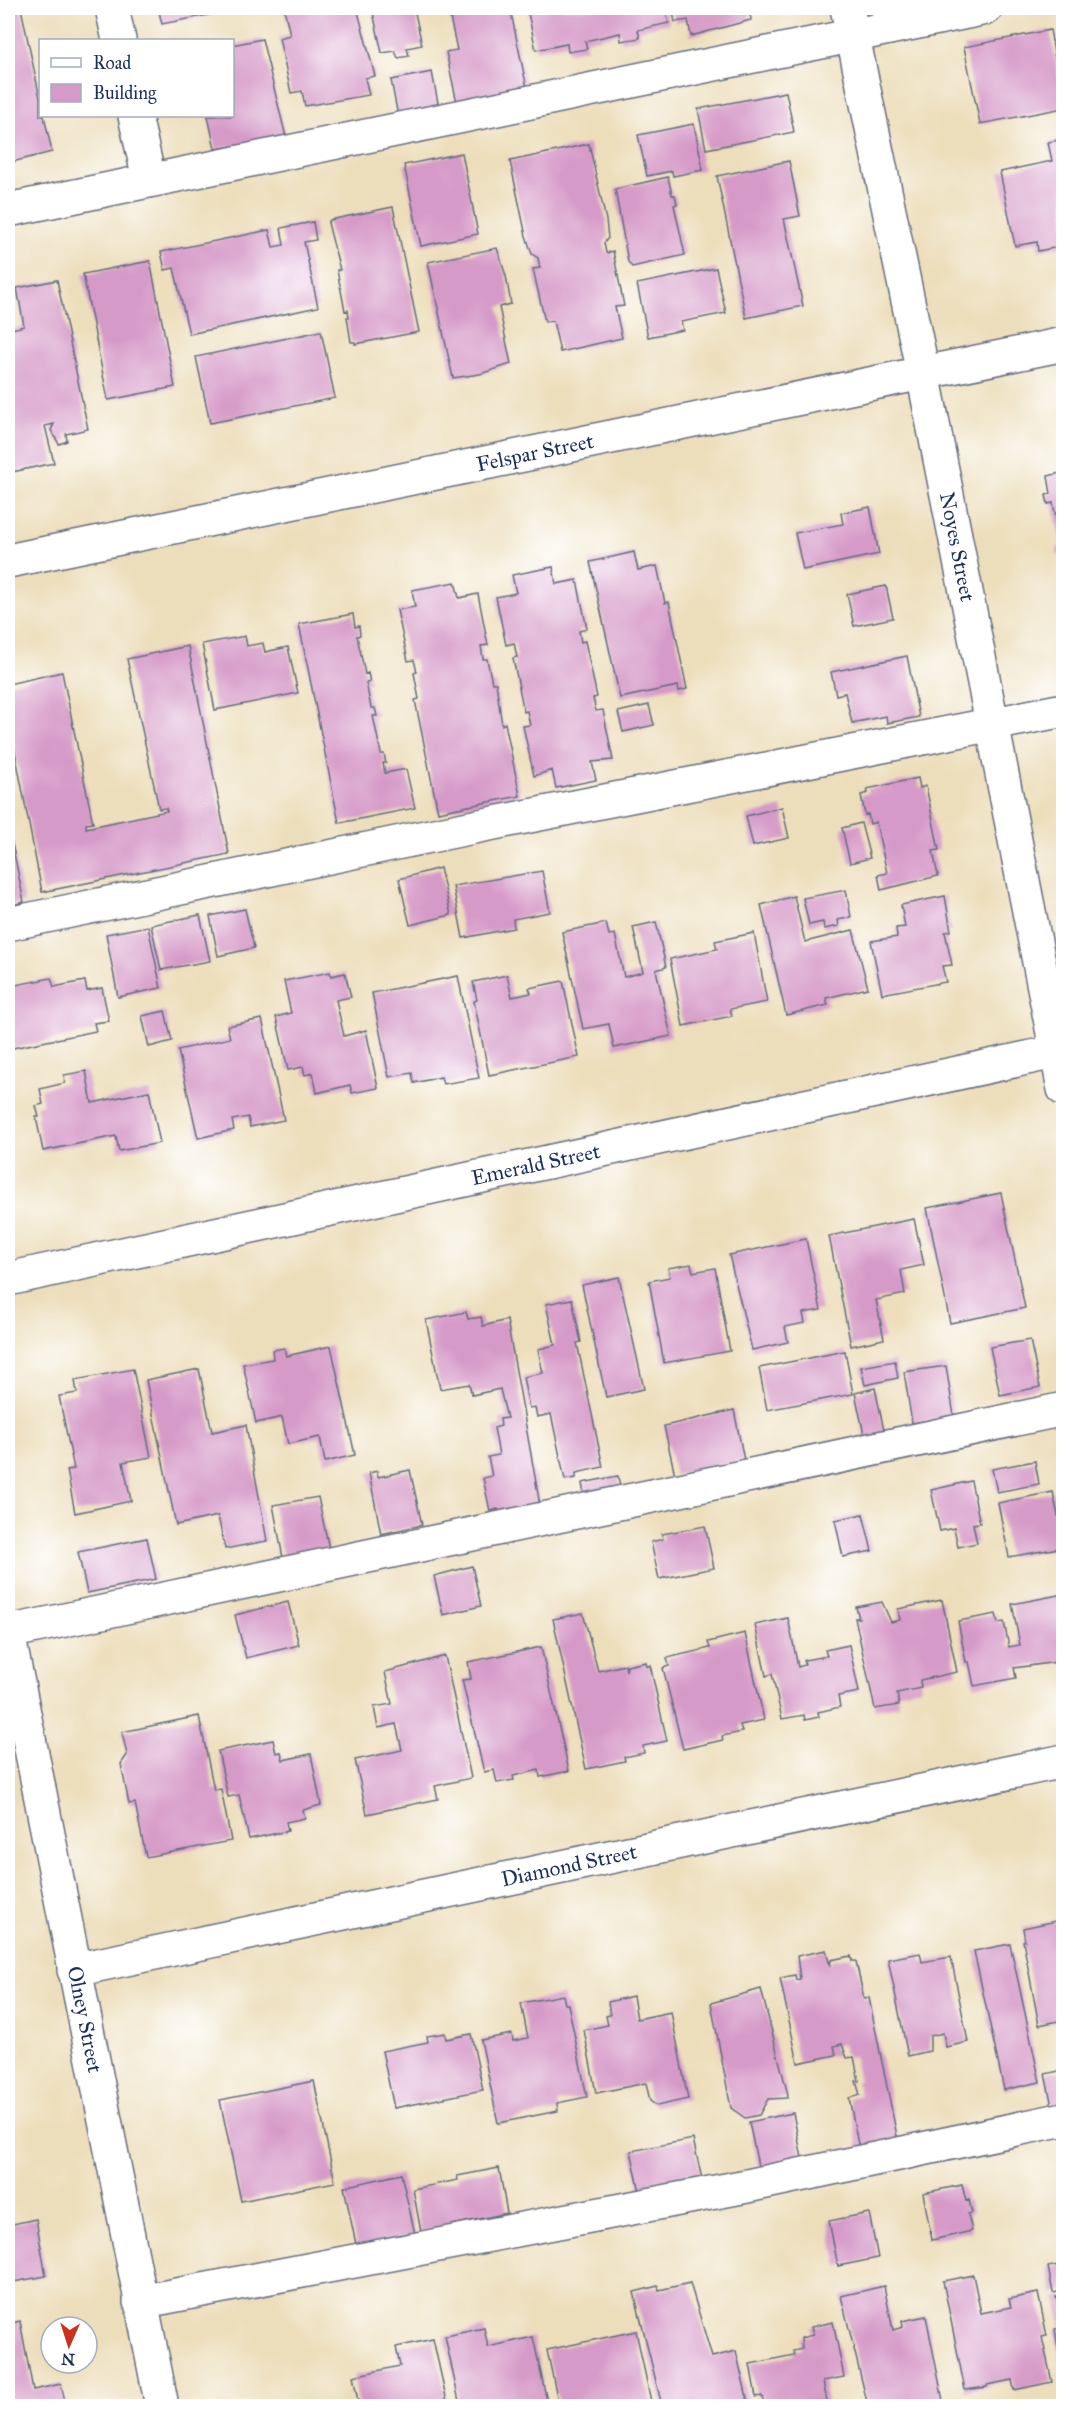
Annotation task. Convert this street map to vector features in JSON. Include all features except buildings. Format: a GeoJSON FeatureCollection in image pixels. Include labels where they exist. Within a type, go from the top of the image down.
{"type":"FeatureCollection","features":[{"type":"Feature","properties":{"kind":"street"},"geometry":{"type":"LineString","coordinates":[[112,8],[119,39]]}},
{"type":"Feature","properties":{"kind":"street"},"geometry":{"type":"LineString","coordinates":[[8,210],[850,21],[986,8]]}},
{"type":"Feature","properties":{"kind":"street","name":"Noyes Street"},"geometry":{"type":"LineString","coordinates":[[850,21],[1059,1051],[1064,1089]]}},
{"type":"Feature","properties":{"kind":"street"},"geometry":{"type":"LineString","coordinates":[[135,117],[149,179]]}},
{"type":"Feature","properties":{"kind":"street","name":"Felspar Street"},"geometry":{"type":"LineString","coordinates":[[8,561],[1064,344]]}},
{"type":"Feature","properties":{"kind":"street"},"geometry":{"type":"LineString","coordinates":[[8,924],[466,829],[1064,710]]}},
{"type":"Feature","properties":{"kind":"street","name":"Emerald Street"},"geometry":{"type":"LineString","coordinates":[[8,1279],[1059,1051]]}},
{"type":"Feature","properties":{"kind":"street"},"geometry":{"type":"LineString","coordinates":[[8,1632],[1064,1409]]}},
{"type":"Feature","properties":{"kind":"street","name":"Olney Street"},"geometry":{"type":"LineString","coordinates":[[8,1632],[162,2406]]}},
{"type":"Feature","properties":{"kind":"street","name":"Diamond Street"},"geometry":{"type":"LineString","coordinates":[[74,1970],[1064,1761]]}},
{"type":"Feature","properties":{"kind":"street"},"geometry":{"type":"LineString","coordinates":[[140,2302],[747,2186],[1064,2119]]}}]}
